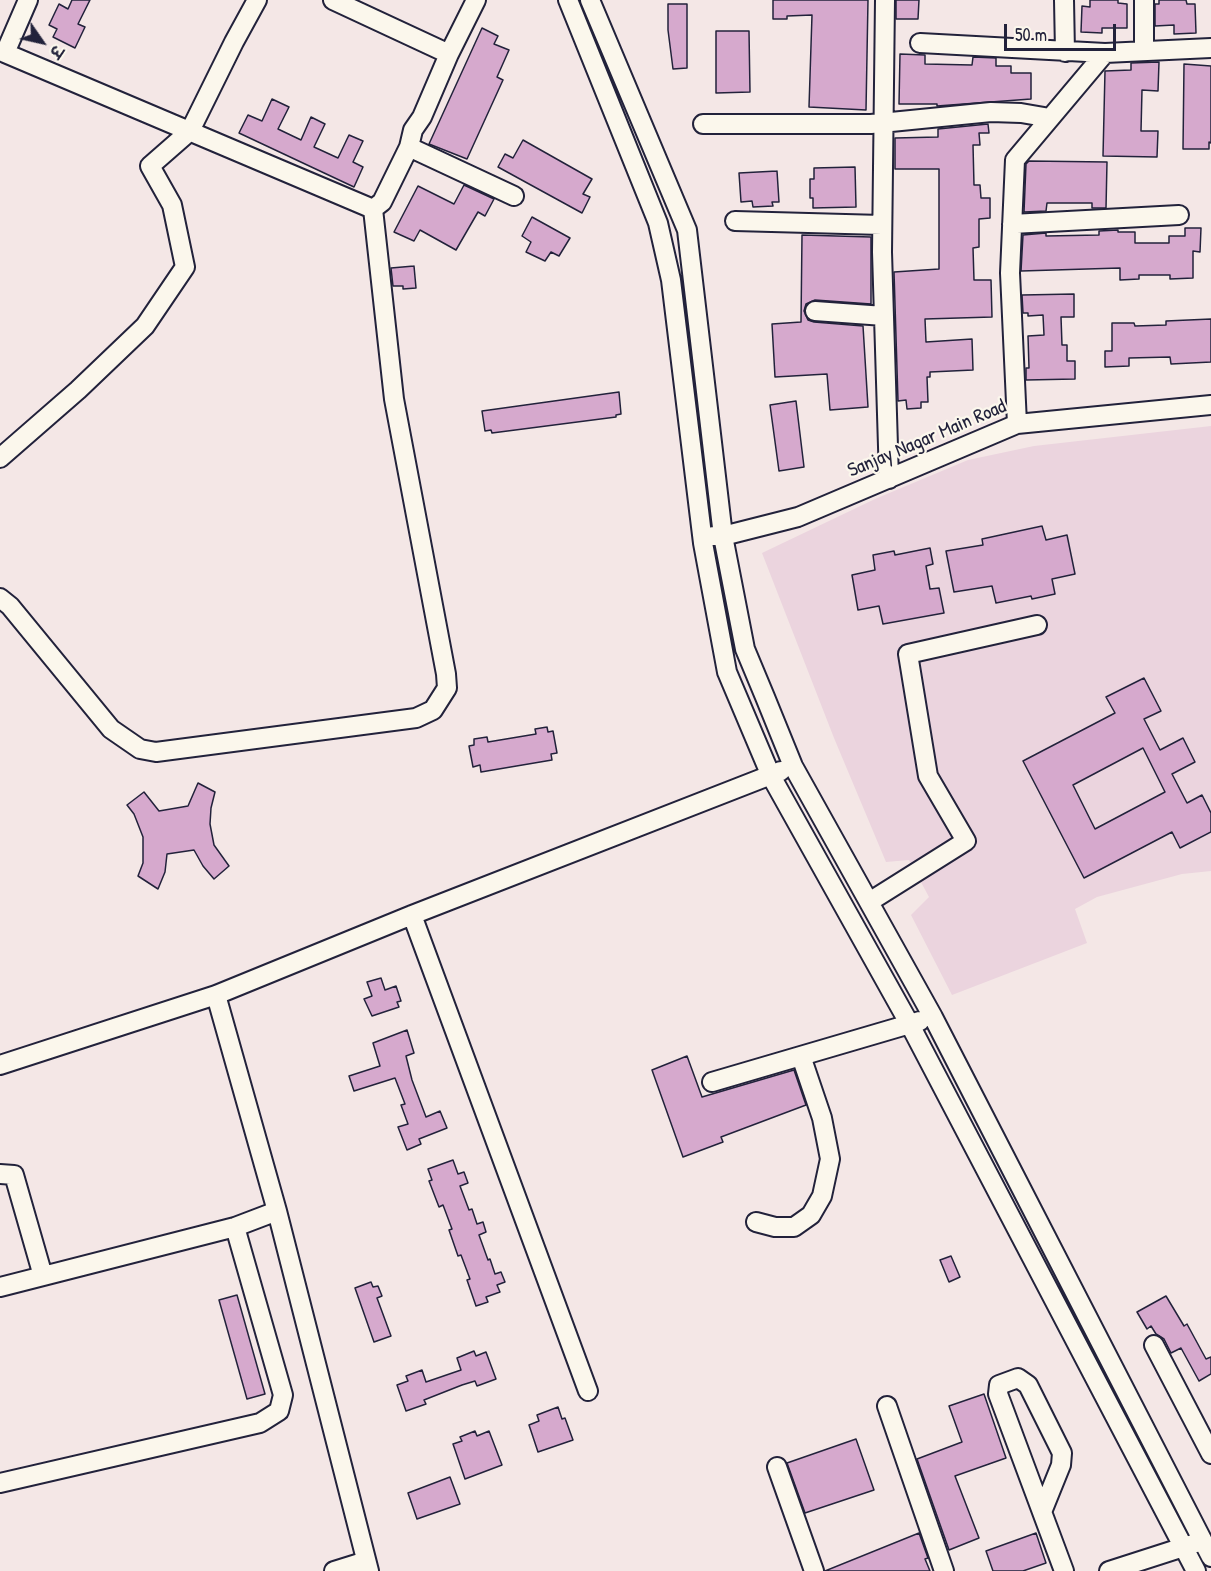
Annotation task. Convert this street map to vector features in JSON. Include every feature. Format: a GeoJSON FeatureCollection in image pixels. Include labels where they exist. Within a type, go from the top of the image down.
{"type":"FeatureCollection","features":[{"type":"Feature","properties":{"kind":"street"},"geometry":{"type":"LineString","coordinates":[[28,0],[5,53],[373,209]]}},
{"type":"Feature","properties":{"kind":"street"},"geometry":{"type":"LineString","coordinates":[[0,458],[78,390],[145,326],[185,267],[172,205],[150,166],[190,132],[257,0]]}},
{"type":"Feature","properties":{"kind":"street"},"geometry":{"type":"LineString","coordinates":[[333,0],[449,54]]}},
{"type":"Feature","properties":{"kind":"street"},"geometry":{"type":"LineString","coordinates":[[373,209],[382,202],[409,147],[413,130],[422,117],[449,54],[476,0]]}},
{"type":"Feature","properties":{"kind":"street"},"geometry":{"type":"LineString","coordinates":[[568,0],[658,223],[671,280],[702,536],[728,672],[771,776],[909,1023],[1196,1571]]}},
{"type":"Feature","properties":{"kind":"street"},"geometry":{"type":"LineString","coordinates":[[590,0],[687,230],[723,536],[746,649],[793,766],[933,1017],[1211,1557]]}},
{"type":"Feature","properties":{"kind":"street"},"geometry":{"type":"LineString","coordinates":[[885,0],[882,225],[889,479]]}},
{"type":"Feature","properties":{"kind":"street"},"geometry":{"type":"LineString","coordinates":[[1064,0],[1065,52]]}},
{"type":"Feature","properties":{"kind":"street"},"geometry":{"type":"LineString","coordinates":[[1144,0],[1144,51]]}},
{"type":"Feature","properties":{"kind":"street"},"geometry":{"type":"LineString","coordinates":[[920,43],[1105,53],[1211,48]]}},
{"type":"Feature","properties":{"kind":"street"},"geometry":{"type":"LineString","coordinates":[[1017,424],[1010,273],[1015,160],[1105,53]]}},
{"type":"Feature","properties":{"kind":"street"},"geometry":{"type":"LineString","coordinates":[[703,124],[871,124],[991,112],[1021,113],[1050,118]]}},
{"type":"Feature","properties":{"kind":"street"},"geometry":{"type":"LineString","coordinates":[[409,147],[514,196]]}},
{"type":"Feature","properties":{"kind":"street"},"geometry":{"type":"LineString","coordinates":[[0,598],[10,606],[111,729],[140,749],[156,752],[416,718],[433,710],[447,688],[446,674],[394,399],[373,209]]}},
{"type":"Feature","properties":{"kind":"street"},"geometry":{"type":"LineString","coordinates":[[1012,224],[1179,214]]}},
{"type":"Feature","properties":{"kind":"street"},"geometry":{"type":"LineString","coordinates":[[735,221],[882,225]]}},
{"type":"Feature","properties":{"kind":"street"},"geometry":{"type":"LineString","coordinates":[[815,311],[884,316]]}},
{"type":"Feature","properties":{"kind":"street","name":"Sanjay Nagar Main Road"},"geometry":{"type":"LineString","coordinates":[[702,536],[723,536],[798,518],[1017,424],[1211,405]]}},
{"type":"Feature","properties":{"kind":"street"},"geometry":{"type":"LineString","coordinates":[[869,902],[966,841],[928,776],[908,654],[1037,625]]}},
{"type":"Feature","properties":{"kind":"street"},"geometry":{"type":"LineString","coordinates":[[0,1065],[216,995],[412,915],[793,766]]}},
{"type":"Feature","properties":{"kind":"street"},"geometry":{"type":"LineString","coordinates":[[412,915],[588,1391]]}},
{"type":"Feature","properties":{"kind":"street"},"geometry":{"type":"LineString","coordinates":[[216,995],[277,1211],[368,1566],[334,1571]]}},
{"type":"Feature","properties":{"kind":"street"},"geometry":{"type":"LineString","coordinates":[[712,1082],[933,1017]]}},
{"type":"Feature","properties":{"kind":"street"},"geometry":{"type":"LineString","coordinates":[[756,1222],[775,1227],[794,1227],[811,1215],[822,1196],[830,1159],[822,1118],[801,1056]]}},
{"type":"Feature","properties":{"kind":"street"},"geometry":{"type":"LineString","coordinates":[[0,1174],[14,1175],[43,1276]]}},
{"type":"Feature","properties":{"kind":"street"},"geometry":{"type":"LineString","coordinates":[[0,1287],[235,1227],[277,1211]]}},
{"type":"Feature","properties":{"kind":"street"},"geometry":{"type":"LineString","coordinates":[[0,1483],[260,1423],[279,1410],[283,1395],[235,1227]]}},
{"type":"Feature","properties":{"kind":"street"},"geometry":{"type":"LineString","coordinates":[[1154,1345],[1211,1454]]}},
{"type":"Feature","properties":{"kind":"street"},"geometry":{"type":"LineString","coordinates":[[1042,1512],[1061,1465],[1062,1453],[1028,1385],[1017,1378],[999,1385],[998,1394],[1042,1512],[1064,1571]]}},
{"type":"Feature","properties":{"kind":"street"},"geometry":{"type":"LineString","coordinates":[[887,1406],[944,1571]]}},
{"type":"Feature","properties":{"kind":"street"},"geometry":{"type":"LineString","coordinates":[[777,1467],[814,1571]]}},
{"type":"Feature","properties":{"kind":"street"},"geometry":{"type":"LineString","coordinates":[[1109,1571],[1203,1540]]}},
{"type":"Feature","properties":{"kind":"shaded area"},"geometry":{"type":"Polygon","coordinates":[[[1211,426],[1211,871],[1182,874],[1097,897],[1075,909],[1087,943],[952,995],[911,915],[929,897],[909,860],[886,862],[834,738],[762,553],[875,499],[968,460],[1034,446],[1211,426]]]}},
{"type":"Feature","properties":{"kind":"building"},"geometry":{"type":"Polygon","coordinates":[[[72,0],[90,0],[78,24],[85,27],[75,48],[53,37],[57,29],[49,25],[59,4],[68,9],[72,0]]]}},
{"type":"Feature","properties":{"kind":"building"},"geometry":{"type":"Polygon","coordinates":[[[773,0],[868,0],[866,110],[809,107],[812,15],[773,19],[773,0]]]}},
{"type":"Feature","properties":{"kind":"building"},"geometry":{"type":"Polygon","coordinates":[[[896,0],[919,0],[918,19],[896,19],[896,0]]]}},
{"type":"Feature","properties":{"kind":"building"},"geometry":{"type":"Polygon","coordinates":[[[1090,0],[1118,0],[1118,3],[1127,4],[1127,28],[1102,28],[1102,33],[1081,32],[1082,6],[1090,7],[1090,0]]]}},
{"type":"Feature","properties":{"kind":"building"},"geometry":{"type":"Polygon","coordinates":[[[1159,0],[1186,0],[1187,4],[1195,4],[1196,33],[1174,34],[1174,25],[1155,26],[1155,4],[1159,4],[1159,0]]]}},
{"type":"Feature","properties":{"kind":"building"},"geometry":{"type":"Polygon","coordinates":[[[668,4],[687,4],[687,68],[673,69],[668,30],[668,4]]]}},
{"type":"Feature","properties":{"kind":"building"},"geometry":{"type":"Polygon","coordinates":[[[482,28],[498,36],[494,44],[509,50],[497,77],[503,80],[467,159],[429,144],[482,28]]]}},
{"type":"Feature","properties":{"kind":"building"},"geometry":{"type":"Polygon","coordinates":[[[716,31],[749,31],[750,92],[716,93],[716,31]]]}},
{"type":"Feature","properties":{"kind":"building"},"geometry":{"type":"Polygon","coordinates":[[[900,54],[925,55],[925,64],[972,65],[973,57],[996,58],[996,66],[1011,66],[1011,73],[1031,73],[1031,99],[937,106],[937,104],[899,104],[900,54]]]}},
{"type":"Feature","properties":{"kind":"building"},"geometry":{"type":"Polygon","coordinates":[[[1159,62],[1158,91],[1142,90],[1141,131],[1158,131],[1157,157],[1103,156],[1105,71],[1131,70],[1131,63],[1159,62]]]}},
{"type":"Feature","properties":{"kind":"building"},"geometry":{"type":"Polygon","coordinates":[[[1184,64],[1211,66],[1211,143],[1209,142],[1209,149],[1183,149],[1184,64]]]}},
{"type":"Feature","properties":{"kind":"building"},"geometry":{"type":"Polygon","coordinates":[[[272,99],[289,107],[278,129],[301,140],[311,117],[325,124],[314,147],[338,158],[349,135],[363,141],[353,162],[363,167],[354,187],[239,133],[248,115],[262,121],[272,99]]]}},
{"type":"Feature","properties":{"kind":"building"},"geometry":{"type":"Polygon","coordinates":[[[988,124],[989,133],[979,133],[980,145],[973,145],[974,185],[980,185],[981,198],[990,198],[990,218],[979,219],[979,247],[973,248],[974,280],[991,280],[992,317],[925,319],[926,342],[972,339],[973,370],[930,372],[930,377],[927,377],[928,402],[921,402],[921,408],[907,409],[906,400],[898,401],[894,272],[939,269],[939,169],[895,169],[895,138],[938,137],[938,129],[988,124]]]}},
{"type":"Feature","properties":{"kind":"building"},"geometry":{"type":"Polygon","coordinates":[[[523,140],[592,179],[583,194],[590,197],[582,213],[498,167],[505,154],[513,158],[523,140]]]}},
{"type":"Feature","properties":{"kind":"building"},"geometry":{"type":"Polygon","coordinates":[[[1029,161],[1107,162],[1106,208],[1092,208],[1092,203],[1047,203],[1046,211],[1024,212],[1026,164],[1029,161]]]}},
{"type":"Feature","properties":{"kind":"building"},"geometry":{"type":"Polygon","coordinates":[[[855,167],[856,207],[813,208],[813,198],[810,198],[810,179],[814,179],[814,168],[855,167]]]}},
{"type":"Feature","properties":{"kind":"building"},"geometry":{"type":"Polygon","coordinates":[[[777,171],[779,202],[772,202],[773,206],[753,207],[752,201],[741,202],[739,173],[777,171]]]}},
{"type":"Feature","properties":{"kind":"building"},"geometry":{"type":"Polygon","coordinates":[[[464,185],[494,199],[485,216],[478,212],[456,250],[420,230],[414,241],[394,232],[418,186],[454,204],[464,185]]]}},
{"type":"Feature","properties":{"kind":"building"},"geometry":{"type":"Polygon","coordinates":[[[532,217],[570,238],[559,256],[551,252],[545,261],[526,252],[531,242],[522,236],[532,217]]]}},
{"type":"Feature","properties":{"kind":"building"},"geometry":{"type":"Polygon","coordinates":[[[1185,228],[1201,228],[1200,252],[1193,251],[1193,278],[1170,279],[1170,275],[1139,275],[1139,279],[1120,280],[1120,268],[1021,271],[1023,235],[1046,233],[1046,236],[1099,235],[1099,231],[1118,230],[1118,232],[1135,232],[1135,243],[1169,243],[1169,236],[1185,236],[1185,228]]]}},
{"type":"Feature","properties":{"kind":"building"},"geometry":{"type":"Polygon","coordinates":[[[802,235],[871,237],[871,304],[815,300],[806,304],[804,311],[808,320],[814,322],[863,326],[868,407],[830,410],[827,374],[775,377],[772,324],[801,322],[802,235]]]}},
{"type":"Feature","properties":{"kind":"building"},"geometry":{"type":"Polygon","coordinates":[[[414,266],[416,288],[403,289],[403,286],[393,286],[391,268],[414,266]]]}},
{"type":"Feature","properties":{"kind":"building"},"geometry":{"type":"Polygon","coordinates":[[[1074,294],[1074,317],[1061,317],[1062,345],[1067,345],[1067,361],[1075,361],[1075,379],[1026,380],[1026,368],[1029,368],[1028,336],[1044,335],[1043,315],[1028,316],[1028,313],[1023,313],[1022,295],[1074,294]]]}},
{"type":"Feature","properties":{"kind":"building"},"geometry":{"type":"Polygon","coordinates":[[[1211,319],[1211,362],[1171,364],[1170,357],[1129,358],[1129,366],[1105,367],[1105,351],[1112,351],[1112,323],[1134,323],[1135,326],[1166,325],[1166,321],[1211,319]]]}},
{"type":"Feature","properties":{"kind":"building"},"geometry":{"type":"Polygon","coordinates":[[[619,392],[621,414],[616,417],[492,433],[491,430],[485,431],[482,411],[619,392]]]}},
{"type":"Feature","properties":{"kind":"building"},"geometry":{"type":"Polygon","coordinates":[[[796,401],[804,467],[779,471],[770,405],[796,401]]]}},
{"type":"Feature","properties":{"kind":"building"},"geometry":{"type":"Polygon","coordinates":[[[1042,526],[1046,540],[1067,535],[1075,574],[1052,579],[1055,594],[996,603],[992,586],[954,592],[946,551],[983,545],[982,539],[1042,526]]]}},
{"type":"Feature","properties":{"kind":"building"},"geometry":{"type":"Polygon","coordinates":[[[930,548],[933,564],[926,566],[930,589],[939,588],[944,613],[883,624],[879,606],[858,610],[852,575],[875,570],[873,555],[894,551],[895,555],[930,548]]]}},
{"type":"Feature","properties":{"kind":"building"},"geometry":{"type":"Polygon","coordinates":[[[1144,678],[1161,711],[1144,719],[1160,750],[1183,738],[1195,762],[1172,774],[1187,803],[1202,795],[1211,813],[1211,832],[1180,848],[1172,832],[1084,878],[1023,761],[1115,713],[1106,697],[1144,678]],[[1143,748],[1073,785],[1095,829],[1165,792],[1143,748]]]}},
{"type":"Feature","properties":{"kind":"building"},"geometry":{"type":"Polygon","coordinates":[[[547,727],[548,732],[553,731],[557,753],[551,754],[552,760],[481,772],[480,765],[473,767],[469,746],[474,745],[474,739],[487,737],[488,742],[536,734],[535,729],[547,727]]]}},
{"type":"Feature","properties":{"kind":"building"},"geometry":{"type":"Polygon","coordinates":[[[198,783],[215,792],[210,824],[214,845],[229,866],[214,879],[194,850],[167,854],[165,872],[158,889],[138,876],[143,863],[143,837],[134,814],[127,805],[144,792],[159,811],[188,806],[198,783]]]}},
{"type":"Feature","properties":{"kind":"building"},"geometry":{"type":"Polygon","coordinates":[[[381,978],[385,990],[396,986],[401,1001],[397,1002],[399,1007],[372,1016],[364,999],[372,996],[367,982],[381,978]]]}},
{"type":"Feature","properties":{"kind":"building"},"geometry":{"type":"Polygon","coordinates":[[[407,1030],[414,1053],[406,1056],[426,1117],[440,1111],[447,1128],[419,1139],[421,1144],[407,1150],[398,1127],[408,1124],[401,1105],[405,1104],[395,1078],[354,1091],[349,1076],[380,1066],[373,1043],[407,1030]]]}},
{"type":"Feature","properties":{"kind":"building"},"geometry":{"type":"Polygon","coordinates":[[[687,1056],[702,1097],[794,1070],[806,1105],[721,1137],[723,1142],[683,1157],[652,1070],[687,1056]]]}},
{"type":"Feature","properties":{"kind":"building"},"geometry":{"type":"Polygon","coordinates":[[[453,1160],[458,1174],[464,1172],[468,1183],[460,1186],[469,1210],[472,1209],[477,1224],[483,1222],[486,1232],[479,1235],[488,1260],[490,1259],[495,1274],[501,1272],[505,1282],[497,1285],[500,1292],[486,1297],[488,1302],[476,1306],[467,1280],[470,1279],[461,1255],[458,1256],[449,1230],[452,1229],[443,1205],[439,1207],[429,1181],[432,1180],[428,1169],[453,1160]]]}},
{"type":"Feature","properties":{"kind":"building"},"geometry":{"type":"Polygon","coordinates":[[[951,1256],[960,1277],[949,1282],[940,1260],[951,1256]]]}},
{"type":"Feature","properties":{"kind":"building"},"geometry":{"type":"Polygon","coordinates":[[[371,1282],[373,1287],[378,1286],[382,1296],[377,1298],[391,1336],[374,1342],[355,1288],[371,1282]]]}},
{"type":"Feature","properties":{"kind":"building"},"geometry":{"type":"Polygon","coordinates":[[[237,1295],[265,1394],[247,1399],[219,1300],[237,1295]]]}},
{"type":"Feature","properties":{"kind":"building"},"geometry":{"type":"Polygon","coordinates":[[[1166,1296],[1184,1326],[1187,1324],[1206,1359],[1211,1357],[1211,1374],[1199,1381],[1181,1348],[1171,1353],[1164,1339],[1156,1334],[1151,1326],[1147,1329],[1137,1312],[1166,1296]]]}},
{"type":"Feature","properties":{"kind":"building"},"geometry":{"type":"Polygon","coordinates":[[[474,1351],[476,1356],[486,1352],[496,1379],[477,1386],[475,1381],[462,1385],[424,1400],[426,1404],[406,1411],[397,1385],[408,1381],[406,1376],[422,1370],[426,1382],[461,1370],[457,1358],[474,1351]]]}},
{"type":"Feature","properties":{"kind":"building"},"geometry":{"type":"Polygon","coordinates":[[[984,1394],[1006,1458],[955,1476],[979,1538],[949,1550],[917,1459],[962,1442],[949,1406],[984,1394]]]}},
{"type":"Feature","properties":{"kind":"building"},"geometry":{"type":"Polygon","coordinates":[[[558,1407],[562,1419],[565,1418],[573,1440],[538,1452],[529,1425],[539,1421],[537,1415],[558,1407]]]}},
{"type":"Feature","properties":{"kind":"building"},"geometry":{"type":"Polygon","coordinates":[[[475,1431],[477,1436],[489,1431],[502,1465],[465,1479],[453,1444],[462,1441],[460,1437],[475,1431]]]}},
{"type":"Feature","properties":{"kind":"building"},"geometry":{"type":"Polygon","coordinates":[[[856,1439],[874,1490],[805,1513],[787,1463],[856,1439]]]}},
{"type":"Feature","properties":{"kind":"building"},"geometry":{"type":"Polygon","coordinates":[[[450,1477],[460,1504],[417,1519],[408,1493],[450,1477]]]}},
{"type":"Feature","properties":{"kind":"building"},"geometry":{"type":"Polygon","coordinates":[[[919,1533],[930,1571],[825,1571],[919,1533]]]}},
{"type":"Feature","properties":{"kind":"building"},"geometry":{"type":"Polygon","coordinates":[[[1036,1533],[1046,1563],[1023,1571],[993,1571],[986,1551],[1036,1533]]]}}]}
